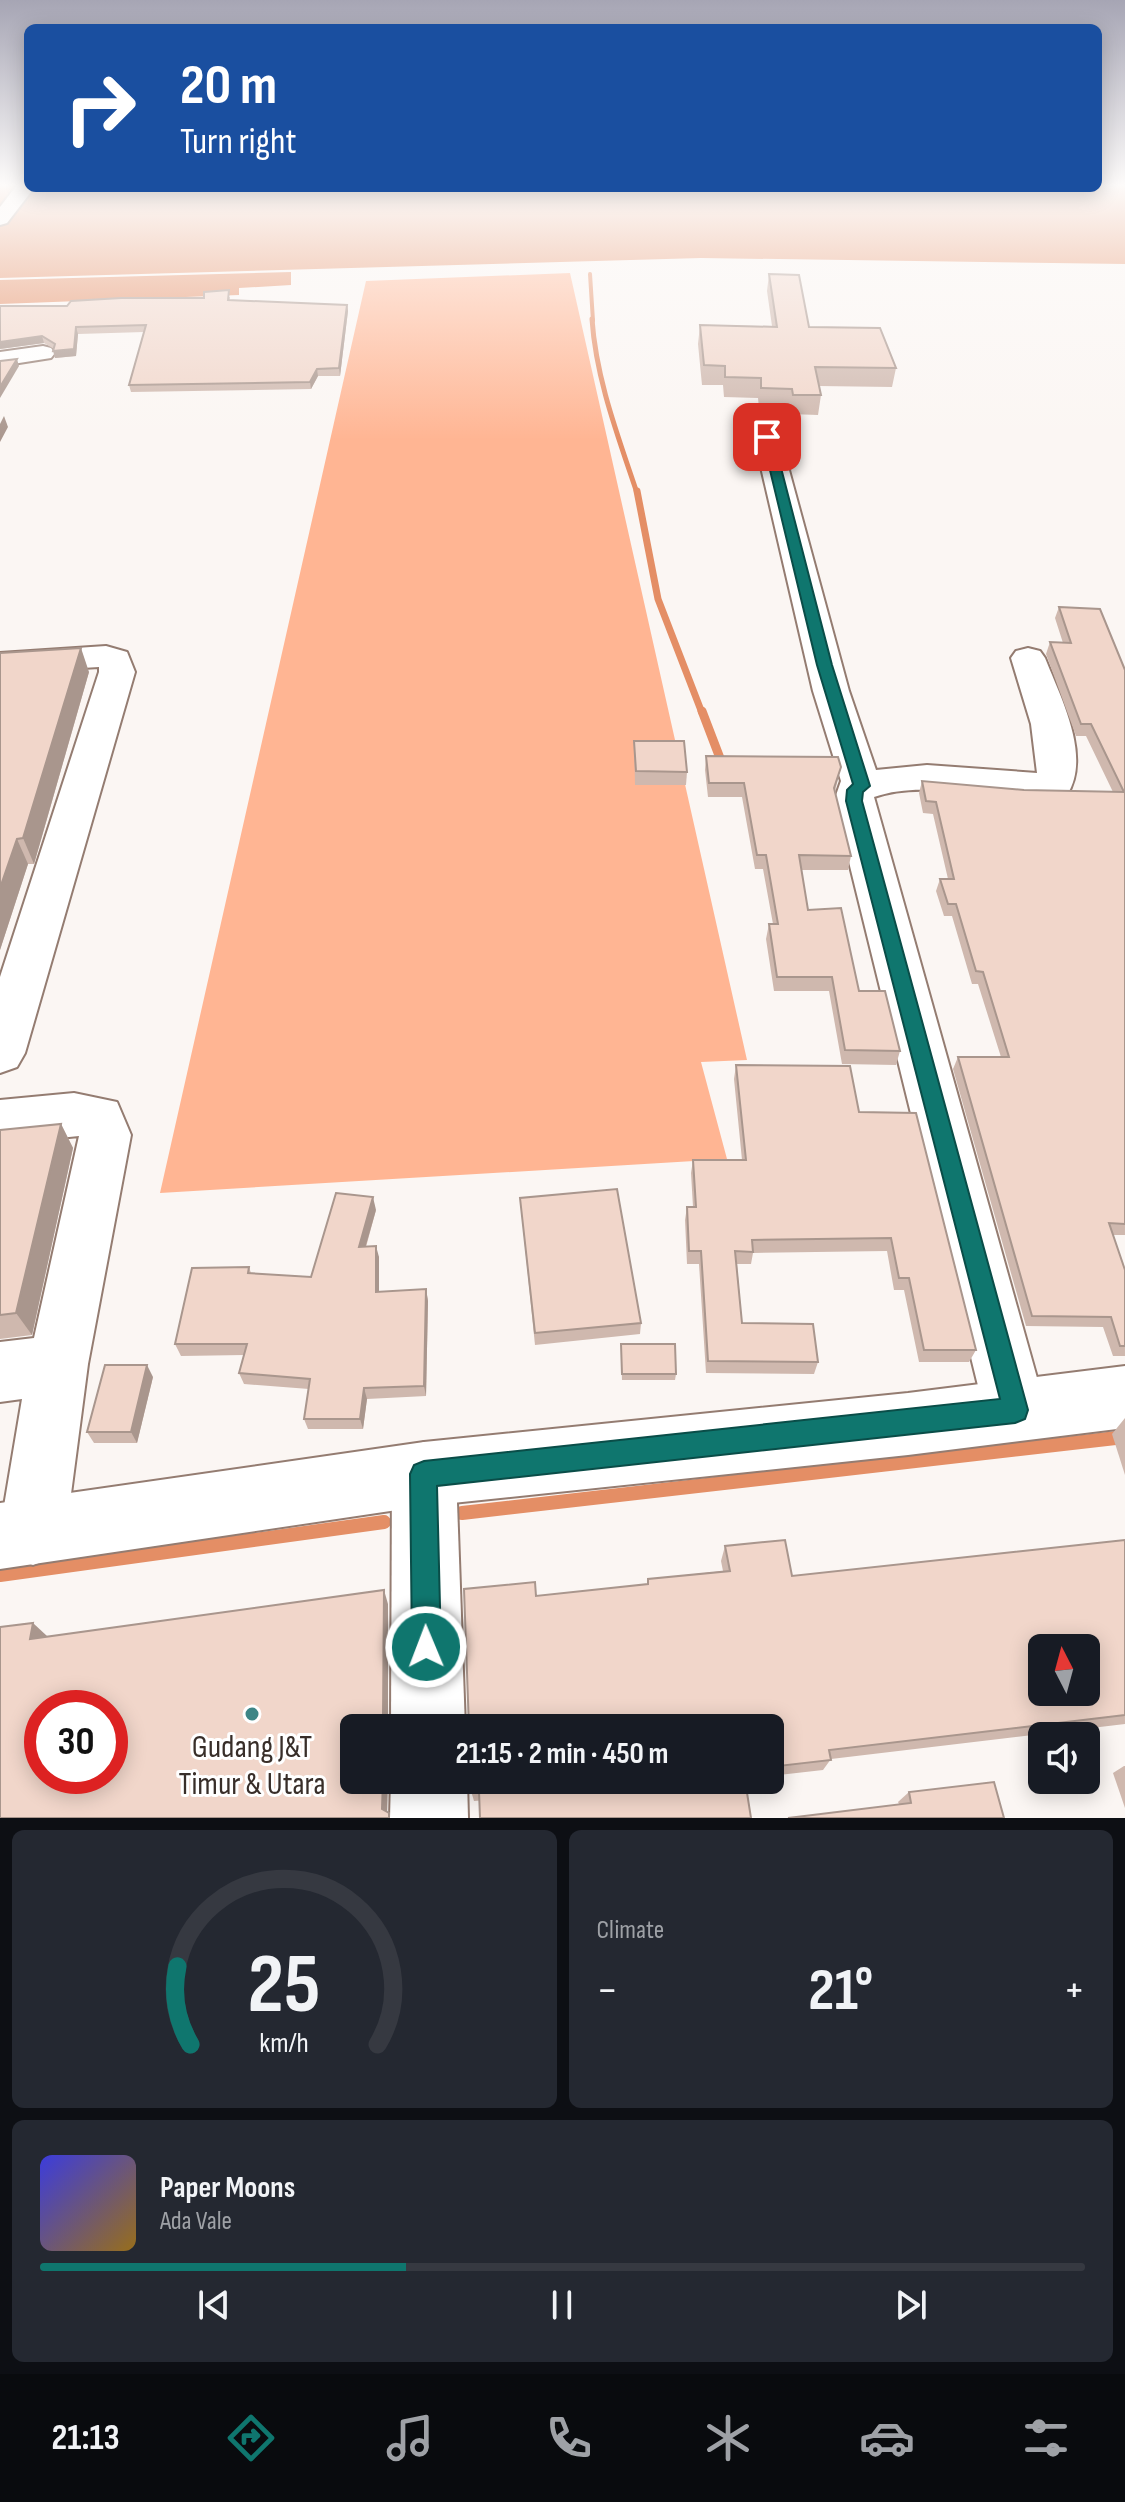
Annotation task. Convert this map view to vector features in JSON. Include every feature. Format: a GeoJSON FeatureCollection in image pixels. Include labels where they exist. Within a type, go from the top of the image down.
{"type":"FeatureCollection","features":[{"type":"Feature","properties":{"kind":"main road"},"geometry":{"type":"LineString","coordinates":[[0,359],[43,353]]}},
{"type":"Feature","properties":{"kind":"main road"},"geometry":{"type":"LineString","coordinates":[[767,437],[820,648],[862,786]]}},
{"type":"Feature","properties":{"kind":"main road"},"geometry":{"type":"LineString","coordinates":[[0,663],[106,656],[115,659],[117,672],[0,1053]]}},
{"type":"Feature","properties":{"kind":"main road"},"geometry":{"type":"LineString","coordinates":[[1015,1410],[854,801],[855,790],[862,786],[895,780],[953,779],[1053,786],[1058,777],[1058,759],[1028,658]]}},
{"type":"Feature","properties":{"kind":"main road"},"geometry":{"type":"LineString","coordinates":[[0,1122],[74,1114],[99,1117],[105,1135],[58,1364],[17,1534],[424,1474],[1125,1397]]}},
{"type":"Feature","properties":{"kind":"main road"},"geometry":{"type":"LineString","coordinates":[[0,1372],[58,1364]]}},
{"type":"Feature","properties":{"kind":"main road"},"geometry":{"type":"LineString","coordinates":[[424,1474],[428,1714]]}},
{"type":"Feature","properties":{"kind":"main road"},"geometry":{"type":"LineString","coordinates":[[429,1794],[429,1818]]}},
{"type":"Feature","properties":{"kind":"shaded area"},"geometry":{"type":"Polygon","coordinates":[[[0,270],[286,270],[0,278],[0,270]]]}},
{"type":"Feature","properties":{"kind":"shaded area"},"geometry":{"type":"Polygon","coordinates":[[[291,272],[291,285],[239,288],[239,295],[0,304],[0,280],[291,272]]]}},
{"type":"Feature","properties":{"kind":"shaded area"},"geometry":{"type":"Polygon","coordinates":[[[570,273],[747,1060],[701,1062],[727,1159],[160,1193],[366,281],[570,273]]]}},
{"type":"Feature","properties":{"kind":"building"},"geometry":{"type":"Polygon","coordinates":[[[769,274],[799,275],[809,327],[880,328],[896,368],[815,367],[821,395],[793,395],[792,389],[761,388],[761,378],[725,377],[725,366],[704,365],[700,325],[777,327],[769,274]]]}},
{"type":"Feature","properties":{"kind":"building"},"geometry":{"type":"Polygon","coordinates":[[[229,290],[228,300],[347,305],[339,368],[317,369],[310,382],[129,385],[146,325],[76,327],[74,349],[53,351],[55,344],[42,336],[0,342],[0,306],[67,306],[71,301],[121,298],[204,298],[204,292],[229,290]]]}},
{"type":"Feature","properties":{"kind":"building"},"geometry":{"type":"Polygon","coordinates":[[[17,359],[0,387],[0,361],[17,359]]]}},
{"type":"Feature","properties":{"kind":"building"},"geometry":{"type":"Polygon","coordinates":[[[1059,607],[1100,609],[1125,670],[1125,1224],[1109,1223],[1125,1270],[1125,1346],[1120,1346],[1111,1317],[1032,1316],[958,1057],[1009,1057],[983,972],[976,971],[956,904],[948,904],[940,879],[954,879],[936,802],[926,801],[922,781],[1024,790],[1124,792],[1091,724],[1081,724],[1050,642],[1071,643],[1059,607]]]}},
{"type":"Feature","properties":{"kind":"building"},"geometry":{"type":"Polygon","coordinates":[[[81,648],[23,838],[17,839],[0,888],[0,653],[81,648]]]}},
{"type":"Feature","properties":{"kind":"building"},"geometry":{"type":"Polygon","coordinates":[[[634,741],[684,741],[687,772],[636,771],[634,741]]]}},
{"type":"Feature","properties":{"kind":"building"},"geometry":{"type":"Polygon","coordinates":[[[706,756],[838,757],[841,767],[834,788],[851,856],[799,855],[808,910],[841,908],[859,991],[885,991],[900,1051],[845,1050],[832,977],[777,977],[769,924],[778,924],[766,855],[757,855],[744,783],[709,783],[706,756]]]}},
{"type":"Feature","properties":{"kind":"building"},"geometry":{"type":"Polygon","coordinates":[[[736,1065],[850,1066],[859,1112],[916,1113],[976,1350],[924,1350],[909,1278],[899,1278],[891,1238],[752,1240],[753,1252],[735,1251],[742,1323],[813,1324],[818,1362],[708,1361],[701,1251],[689,1251],[687,1207],[696,1207],[693,1160],[746,1160],[736,1065]]]}},
{"type":"Feature","properties":{"kind":"building"},"geometry":{"type":"Polygon","coordinates":[[[61,1124],[16,1313],[0,1315],[0,1130],[61,1124]]]}},
{"type":"Feature","properties":{"kind":"building"},"geometry":{"type":"Polygon","coordinates":[[[617,1189],[641,1323],[535,1333],[520,1198],[617,1189]]]}},
{"type":"Feature","properties":{"kind":"building"},"geometry":{"type":"Polygon","coordinates":[[[336,1193],[373,1197],[359,1247],[376,1246],[376,1292],[426,1289],[424,1386],[364,1388],[360,1419],[304,1419],[310,1379],[239,1373],[247,1344],[175,1344],[192,1268],[249,1267],[248,1273],[311,1277],[336,1193]]]}},
{"type":"Feature","properties":{"kind":"building"},"geometry":{"type":"Polygon","coordinates":[[[621,1344],[675,1344],[676,1374],[622,1374],[621,1344]]]}},
{"type":"Feature","properties":{"kind":"building"},"geometry":{"type":"Polygon","coordinates":[[[105,1365],[147,1365],[131,1432],[87,1432],[105,1365]]]}},
{"type":"Feature","properties":{"kind":"building"},"geometry":{"type":"Polygon","coordinates":[[[785,1540],[792,1576],[1125,1540],[1125,1715],[1066,1722],[1028,1722],[1028,1726],[829,1750],[831,1760],[784,1765],[784,1714],[468,1714],[464,1589],[535,1582],[536,1596],[648,1584],[648,1579],[730,1571],[725,1546],[785,1540]]]}},
{"type":"Feature","properties":{"kind":"building","name":"Gudang J&T Timur & Utara"},"geometry":{"type":"Polygon","coordinates":[[[384,1590],[383,1714],[340,1714],[340,1794],[383,1794],[382,1809],[389,1813],[389,1818],[0,1818],[0,1627],[33,1623],[30,1639],[384,1590]]]}},
{"type":"Feature","properties":{"kind":"building"},"geometry":{"type":"Polygon","coordinates":[[[994,1782],[1004,1818],[788,1818],[911,1803],[909,1792],[994,1782]]]}},
{"type":"Feature","properties":{"kind":"building"},"geometry":{"type":"Polygon","coordinates":[[[479,1794],[747,1794],[751,1818],[480,1818],[479,1794]]]}},
{"type":"Feature","properties":{"kind":"waterway"},"geometry":{"type":"LineString","coordinates":[[590,274],[593,321]]}},
{"type":"Feature","properties":{"kind":"waterway"},"geometry":{"type":"LineString","coordinates":[[592,319],[603,385],[637,493]]}},
{"type":"Feature","properties":{"kind":"waterway"},"geometry":{"type":"LineString","coordinates":[[637,491],[658,599],[702,713]]}},
{"type":"Feature","properties":{"kind":"waterway"},"geometry":{"type":"LineString","coordinates":[[702,711],[723,766]]}},
{"type":"Feature","properties":{"kind":"waterway"},"geometry":{"type":"LineString","coordinates":[[462,1513],[1125,1437]]}},
{"type":"Feature","properties":{"kind":"waterway"},"geometry":{"type":"LineString","coordinates":[[0,1575],[384,1522]]}},
{"type":"Feature","properties":{"kind":"place","name":"Gudang J&T Timur & Utara"},"geometry":{"type":"Point","coordinates":[252,1714]}},
{"type":"Feature","properties":{"kind":"route"},"geometry":{"type":"LineString","coordinates":[[426,1647],[424,1474],[1015,1410],[854,801],[855,790],[862,786],[831,691],[767,437]]}}]}
